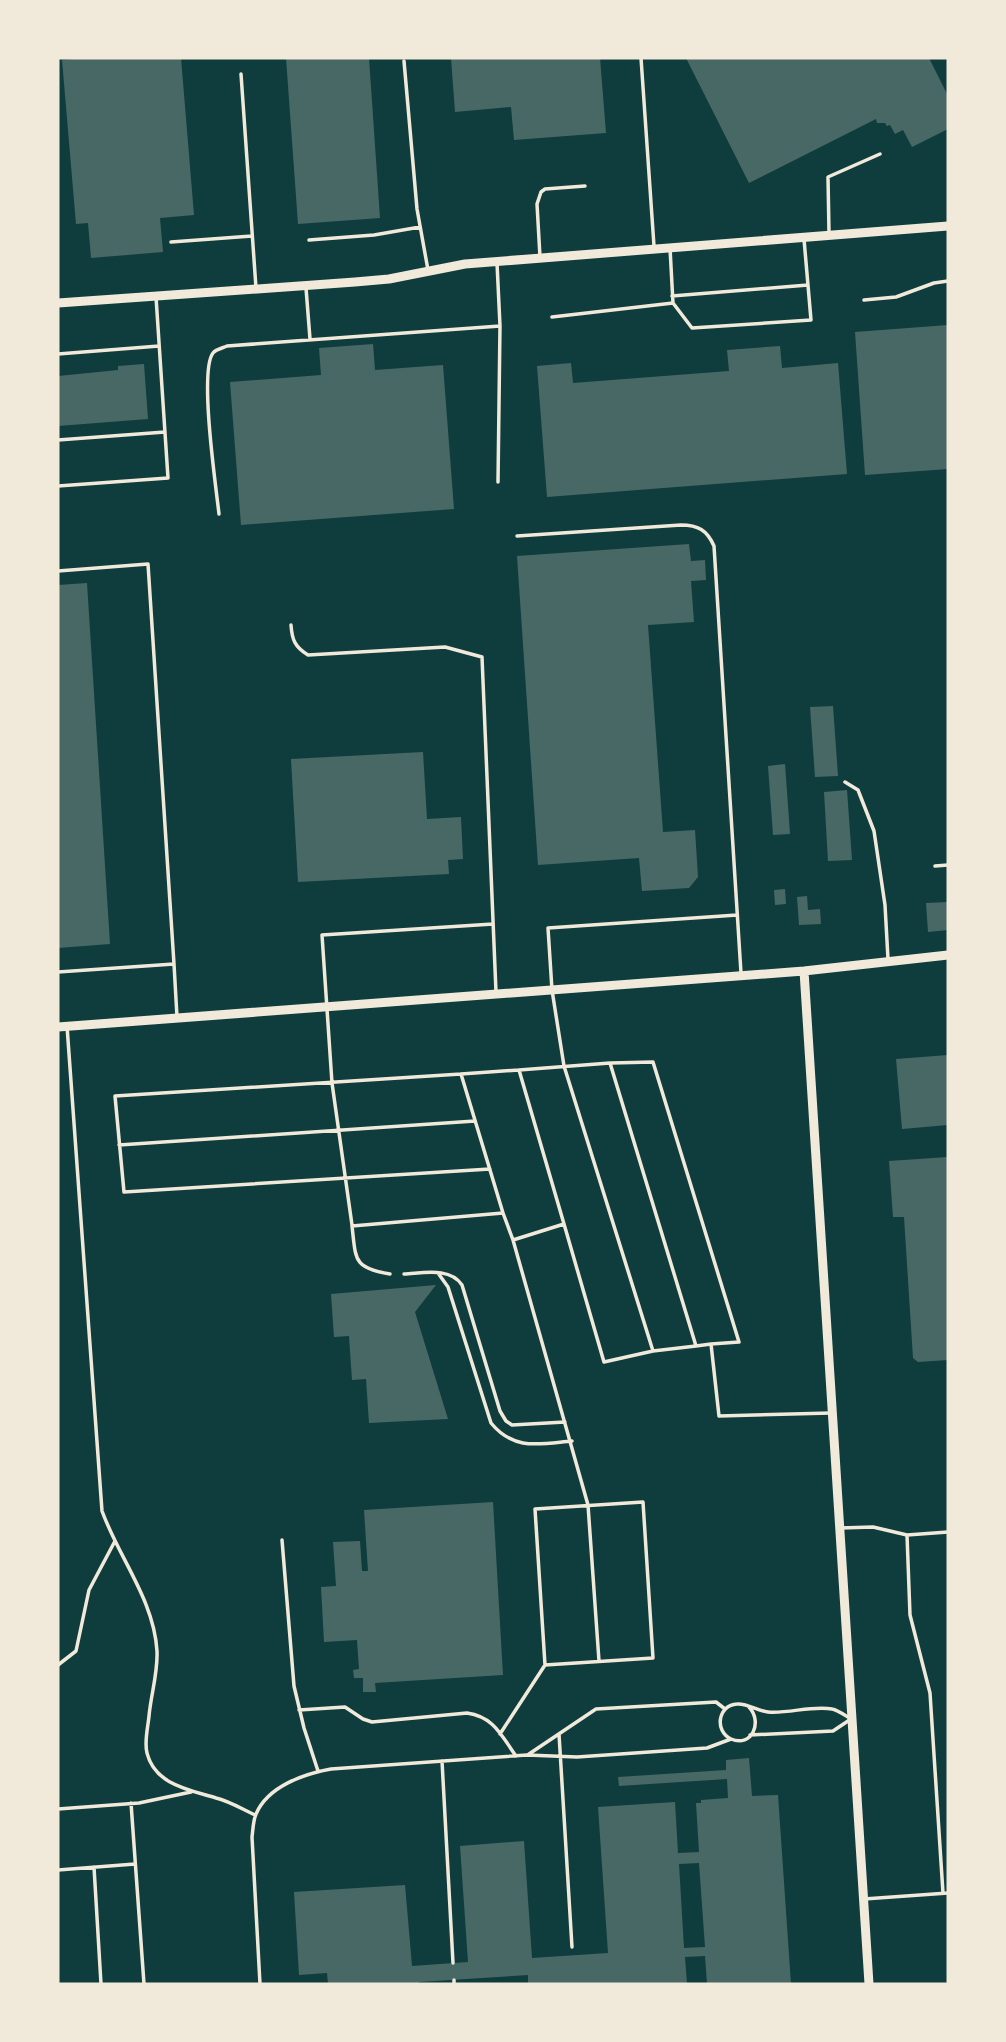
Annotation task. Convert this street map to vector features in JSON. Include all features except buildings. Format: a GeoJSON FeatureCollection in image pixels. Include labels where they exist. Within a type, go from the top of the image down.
{"type":"FeatureCollection","features":[{"type":"Feature","properties":{"kind":"street"},"geometry":{"type":"LineString","coordinates":[[58,303],[390,279],[428,270],[497,261],[948,226]]}},
{"type":"Feature","properties":{"kind":"street"},"geometry":{"type":"LineString","coordinates":[[62,1026],[804,971],[948,955]]}},
{"type":"Feature","properties":{"kind":"street"},"geometry":{"type":"LineString","coordinates":[[804,971],[869,1984]]}},
{"type":"Feature","properties":{"kind":"lane"},"geometry":{"type":"LineString","coordinates":[[641,58],[654,248]]}},
{"type":"Feature","properties":{"kind":"lane"},"geometry":{"type":"LineString","coordinates":[[404,61],[420,227],[428,270]]}},
{"type":"Feature","properties":{"kind":"lane"},"geometry":{"type":"LineString","coordinates":[[241,74],[256,290]]}},
{"type":"Feature","properties":{"kind":"lane"},"geometry":{"type":"LineString","coordinates":[[829,235],[828,177],[880,154]]}},
{"type":"Feature","properties":{"kind":"lane"},"geometry":{"type":"LineString","coordinates":[[540,257],[537,204],[541,192],[585,186]]}},
{"type":"Feature","properties":{"kind":"lane"},"geometry":{"type":"LineString","coordinates":[[309,240],[374,235],[420,227]]}},
{"type":"Feature","properties":{"kind":"lane"},"geometry":{"type":"LineString","coordinates":[[171,242],[253,236]]}},
{"type":"Feature","properties":{"kind":"lane"},"geometry":{"type":"LineString","coordinates":[[670,248],[673,303],[692,328],[811,320],[804,237]]}},
{"type":"Feature","properties":{"kind":"lane"},"geometry":{"type":"LineString","coordinates":[[497,261],[500,326],[498,482]]}},
{"type":"Feature","properties":{"kind":"lane"},"geometry":{"type":"LineString","coordinates":[[864,300],[896,298],[934,283],[948,281]]}},
{"type":"Feature","properties":{"kind":"lane"},"geometry":{"type":"LineString","coordinates":[[672,296],[808,285]]}},
{"type":"Feature","properties":{"kind":"lane"},"geometry":{"type":"LineString","coordinates":[[306,286],[310,339]]}},
{"type":"Feature","properties":{"kind":"lane"},"geometry":{"type":"LineString","coordinates":[[58,486],[168,478],[156,296]]}},
{"type":"Feature","properties":{"kind":"lane"},"geometry":{"type":"LineString","coordinates":[[552,317],[673,303]]}},
{"type":"Feature","properties":{"kind":"lane"},"geometry":{"type":"LineString","coordinates":[[219,514],[208,413],[209,362],[214,352],[227,346],[500,326]]}},
{"type":"Feature","properties":{"kind":"lane"},"geometry":{"type":"LineString","coordinates":[[58,354],[159,346]]}},
{"type":"Feature","properties":{"kind":"lane"},"geometry":{"type":"LineString","coordinates":[[58,440],[165,432]]}},
{"type":"Feature","properties":{"kind":"lane"},"geometry":{"type":"LineString","coordinates":[[517,536],[681,525],[696,525],[709,535],[714,546],[741,975]]}},
{"type":"Feature","properties":{"kind":"lane"},"geometry":{"type":"LineString","coordinates":[[58,570],[148,564],[177,1018]]}},
{"type":"Feature","properties":{"kind":"lane"},"geometry":{"type":"LineString","coordinates":[[291,625],[292,639],[299,649],[308,655],[445,647],[482,657],[496,994]]}},
{"type":"Feature","properties":{"kind":"lane"},"geometry":{"type":"LineString","coordinates":[[845,782],[858,790],[874,831],[885,905],[889,961]]}},
{"type":"Feature","properties":{"kind":"lane"},"geometry":{"type":"LineString","coordinates":[[935,866],[948,865]]}},
{"type":"Feature","properties":{"kind":"lane"},"geometry":{"type":"LineString","coordinates":[[653,1351],[564,1066],[552,990],[548,928],[737,915]]}},
{"type":"Feature","properties":{"kind":"lane"},"geometry":{"type":"LineString","coordinates":[[390,1274],[369,1270],[360,1264],[355,1253],[332,1083],[322,935],[493,924]]}},
{"type":"Feature","properties":{"kind":"lane"},"geometry":{"type":"LineString","coordinates":[[58,972],[174,964]]}},
{"type":"Feature","properties":{"kind":"lane"},"geometry":{"type":"LineString","coordinates":[[62,1026],[103,1511],[140,1589],[151,1620],[157,1651],[146,1752],[163,1777],[191,1792],[218,1798],[255,1815]]}},
{"type":"Feature","properties":{"kind":"lane"},"geometry":{"type":"LineString","coordinates":[[489,1169],[124,1192],[115,1096],[610,1063],[653,1062],[739,1342],[653,1351],[604,1362],[519,1070]]}},
{"type":"Feature","properties":{"kind":"lane"},"geometry":{"type":"LineString","coordinates":[[610,1063],[696,1346]]}},
{"type":"Feature","properties":{"kind":"lane"},"geometry":{"type":"LineString","coordinates":[[461,1074],[513,1240],[572,1441],[588,1506],[600,1661]]}},
{"type":"Feature","properties":{"kind":"lane"},"geometry":{"type":"LineString","coordinates":[[120,1145],[475,1121]]}},
{"type":"Feature","properties":{"kind":"lane"},"geometry":{"type":"LineString","coordinates":[[352,1226],[503,1213]]}},
{"type":"Feature","properties":{"kind":"lane"},"geometry":{"type":"LineString","coordinates":[[513,1240],[564,1224]]}},
{"type":"Feature","properties":{"kind":"lane"},"geometry":{"type":"LineString","coordinates":[[438,1273],[448,1287],[491,1423],[514,1442],[525,1444],[572,1441]]}},
{"type":"Feature","properties":{"kind":"lane"},"geometry":{"type":"LineString","coordinates":[[404,1274],[448,1273],[456,1276],[462,1285],[500,1411],[506,1420],[512,1425],[566,1422]]}},
{"type":"Feature","properties":{"kind":"lane"},"geometry":{"type":"LineString","coordinates":[[711,1344],[719,1416],[831,1413]]}},
{"type":"Feature","properties":{"kind":"lane"},"geometry":{"type":"LineString","coordinates":[[500,1734],[545,1665],[535,1509],[643,1502],[653,1658],[545,1665]]}},
{"type":"Feature","properties":{"kind":"lane"},"geometry":{"type":"LineString","coordinates":[[839,1528],[873,1527],[907,1535],[948,1532]]}},
{"type":"Feature","properties":{"kind":"lane"},"geometry":{"type":"LineString","coordinates":[[864,1899],[946,1893],[930,1693],[910,1615],[907,1535]]}},
{"type":"Feature","properties":{"kind":"lane"},"geometry":{"type":"LineString","coordinates":[[282,1540],[290,1654],[299,1710],[318,1771]]}},
{"type":"Feature","properties":{"kind":"lane"},"geometry":{"type":"LineString","coordinates":[[58,1665],[76,1651],[89,1590],[115,1541]]}},
{"type":"Feature","properties":{"kind":"lane"},"geometry":{"type":"LineString","coordinates":[[527,1755],[596,1709],[716,1702],[725,1710]]}},
{"type":"Feature","properties":{"kind":"lane"},"geometry":{"type":"LineString","coordinates":[[260,1984],[252,1837],[255,1815],[265,1801],[284,1785],[318,1771],[527,1755],[560,1756],[707,1748],[750,1735],[833,1731],[851,1719],[833,1709],[766,1712],[738,1704],[725,1710],[721,1716],[720,1725],[724,1734],[731,1739]]}},
{"type":"Feature","properties":{"kind":"lane"},"geometry":{"type":"LineString","coordinates":[[299,1710],[345,1707],[363,1719],[372,1721],[467,1713],[482,1715],[491,1722],[516,1756]]}},
{"type":"Feature","properties":{"kind":"lane"},"geometry":{"type":"LineString","coordinates":[[749,1707],[755,1713],[757,1722],[750,1735]]}},
{"type":"Feature","properties":{"kind":"lane"},"geometry":{"type":"LineString","coordinates":[[559,1734],[572,1947]]}},
{"type":"Feature","properties":{"kind":"lane"},"geometry":{"type":"LineString","coordinates":[[442,1761],[453,1963]]}},
{"type":"Feature","properties":{"kind":"lane"},"geometry":{"type":"LineString","coordinates":[[58,1809],[131,1803],[191,1792]]}},
{"type":"Feature","properties":{"kind":"lane"},"geometry":{"type":"LineString","coordinates":[[131,1803],[144,1984]]}},
{"type":"Feature","properties":{"kind":"lane"},"geometry":{"type":"LineString","coordinates":[[58,1870],[135,1864]]}},
{"type":"Feature","properties":{"kind":"lane"},"geometry":{"type":"LineString","coordinates":[[94,1867],[101,1984]]}}]}
